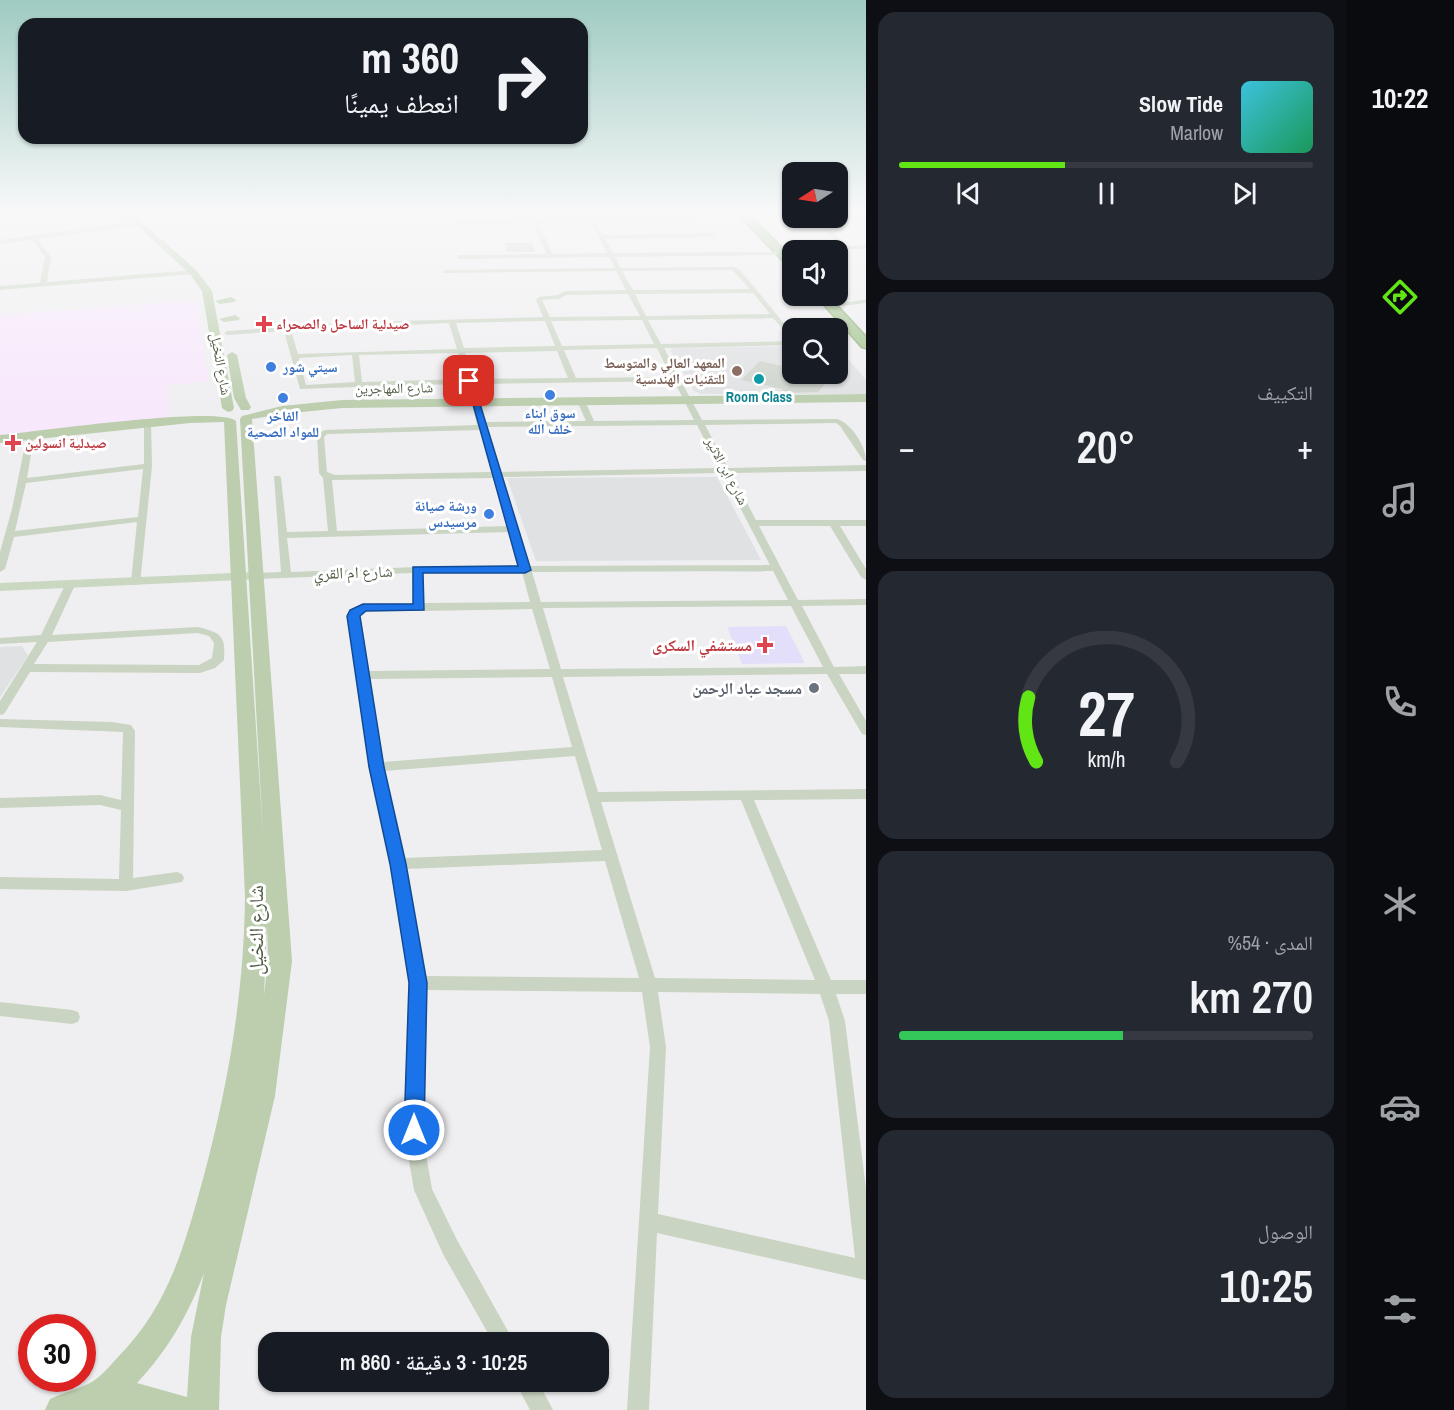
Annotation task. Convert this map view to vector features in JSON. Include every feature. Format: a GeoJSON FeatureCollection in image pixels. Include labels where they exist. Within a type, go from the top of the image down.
{"type":"FeatureCollection","features":[{"type":"Feature","properties":{"kind":"highway"},"geometry":{"type":"LineString","coordinates":[[831,306],[866,344]]}},
{"type":"Feature","properties":{"kind":"highway"},"geometry":{"type":"LineString","coordinates":[[843,306],[866,330]]}},
{"type":"Feature","properties":{"kind":"main road","name":"شارع النخيل"},"geometry":{"type":"LineString","coordinates":[[199,278],[210,298],[248,577],[279,914],[280,961],[262,1096],[206,1337],[203,1410]]}},
{"type":"Feature","properties":{"kind":"main road","name":"شارع النخيل"},"geometry":{"type":"LineString","coordinates":[[96,1399],[124,1376],[148,1348],[168,1318],[196,1257],[247,1053],[253,1004],[257,939],[248,577],[248,416],[240,394],[227,333],[230,319],[226,300],[201,278]]}},
{"type":"Feature","properties":{"kind":"main road"},"geometry":{"type":"LineString","coordinates":[[240,394],[251,403],[274,410]]}},
{"type":"Feature","properties":{"kind":"main road","name":"شارع المهاجرين"},"geometry":{"type":"LineString","coordinates":[[227,416],[248,416],[274,410],[361,404],[866,398]]}},
{"type":"Feature","properties":{"kind":"main road"},"geometry":{"type":"LineString","coordinates":[[248,416],[274,410]]}},
{"type":"Feature","properties":{"kind":"main road"},"geometry":{"type":"LineString","coordinates":[[198,418],[215,424],[227,416]]}},
{"type":"Feature","properties":{"kind":"main road"},"geometry":{"type":"LineString","coordinates":[[0,440],[227,416]]}},
{"type":"Feature","properties":{"kind":"main road","name":"شارع ام القري"},"geometry":{"type":"LineString","coordinates":[[0,587],[248,577]]}},
{"type":"Feature","properties":{"kind":"main road"},"geometry":{"type":"LineString","coordinates":[[61,1410],[96,1399],[125,1396],[153,1400],[179,1410]]}},
{"type":"Feature","properties":{"kind":"street"},"geometry":{"type":"LineString","coordinates":[[43,285],[44,278]]}},
{"type":"Feature","properties":{"kind":"street"},"geometry":{"type":"LineString","coordinates":[[0,288],[144,278]]}},
{"type":"Feature","properties":{"kind":"street","name":"شارع ابن الاثير"},"geometry":{"type":"LineString","coordinates":[[624,278],[831,671],[866,731]]}},
{"type":"Feature","properties":{"kind":"street"},"geometry":{"type":"LineString","coordinates":[[744,278],[782,325]]}},
{"type":"Feature","properties":{"kind":"street"},"geometry":{"type":"LineString","coordinates":[[573,380],[546,320],[539,300],[541,298],[559,297],[562,293],[755,291]]}},
{"type":"Feature","properties":{"kind":"street"},"geometry":{"type":"LineString","coordinates":[[848,301],[866,302]]}},
{"type":"Feature","properties":{"kind":"street"},"geometry":{"type":"LineString","coordinates":[[227,333],[452,321],[775,316]]}},
{"type":"Feature","properties":{"kind":"street"},"geometry":{"type":"LineString","coordinates":[[452,321],[649,985],[658,1047],[638,1410]]}},
{"type":"Feature","properties":{"kind":"street"},"geometry":{"type":"LineString","coordinates":[[287,328],[303,387],[359,383],[679,379]]}},
{"type":"Feature","properties":{"kind":"street"},"geometry":{"type":"LineString","coordinates":[[296,356],[782,343]]}},
{"type":"Feature","properties":{"kind":"street"},"geometry":{"type":"LineString","coordinates":[[355,353],[361,404]]}},
{"type":"Feature","properties":{"kind":"street"},"geometry":{"type":"LineString","coordinates":[[581,401],[591,424]]}},
{"type":"Feature","properties":{"kind":"street"},"geometry":{"type":"LineString","coordinates":[[333,534],[327,477],[323,473],[320,437],[325,432],[482,426],[837,421],[843,424],[866,458]]}},
{"type":"Feature","properties":{"kind":"street"},"geometry":{"type":"LineString","coordinates":[[136,582],[147,466],[147,423]]}},
{"type":"Feature","properties":{"kind":"street"},"geometry":{"type":"LineString","coordinates":[[0,569],[23,481],[30,436]]}},
{"type":"Feature","properties":{"kind":"street"},"geometry":{"type":"LineString","coordinates":[[23,481],[147,466]]}},
{"type":"Feature","properties":{"kind":"street"},"geometry":{"type":"LineString","coordinates":[[327,477],[866,468]]}},
{"type":"Feature","properties":{"kind":"street"},"geometry":{"type":"LineString","coordinates":[[277,478],[286,574]]}},
{"type":"Feature","properties":{"kind":"street"},"geometry":{"type":"LineString","coordinates":[[10,535],[142,519]]}},
{"type":"Feature","properties":{"kind":"street"},"geometry":{"type":"LineString","coordinates":[[754,523],[866,523]]}},
{"type":"Feature","properties":{"kind":"street"},"geometry":{"type":"LineString","coordinates":[[833,523],[866,577]]}},
{"type":"Feature","properties":{"kind":"street"},"geometry":{"type":"LineString","coordinates":[[284,535],[513,529]]}},
{"type":"Feature","properties":{"kind":"street","name":"شارع ام القري"},"geometry":{"type":"LineString","coordinates":[[248,577],[417,570],[778,568]]}},
{"type":"Feature","properties":{"kind":"street"},"geometry":{"type":"LineString","coordinates":[[417,570],[419,608]]}},
{"type":"Feature","properties":{"kind":"street"},"geometry":{"type":"LineString","coordinates":[[0,711],[45,638],[69,585]]}},
{"type":"Feature","properties":{"kind":"street"},"geometry":{"type":"LineString","coordinates":[[498,1332],[450,1247],[423,1190],[415,1143],[414,1118],[418,983],[398,864],[377,767],[354,612],[363,607],[866,602]]}},
{"type":"Feature","properties":{"kind":"street"},"geometry":{"type":"LineString","coordinates":[[0,641],[203,631],[216,636],[220,643],[220,653],[215,663],[200,669],[28,668]]}},
{"type":"Feature","properties":{"kind":"street"},"geometry":{"type":"LineString","coordinates":[[362,675],[866,670]]}},
{"type":"Feature","properties":{"kind":"street"},"geometry":{"type":"LineString","coordinates":[[0,723],[127,728],[129,731],[126,885]]}},
{"type":"Feature","properties":{"kind":"street"},"geometry":{"type":"LineString","coordinates":[[377,767],[579,751]]}},
{"type":"Feature","properties":{"kind":"street"},"geometry":{"type":"LineString","coordinates":[[593,797],[866,794]]}},
{"type":"Feature","properties":{"kind":"street"},"geometry":{"type":"LineString","coordinates":[[648,1221],[866,1269],[837,1021],[826,987],[745,795]]}},
{"type":"Feature","properties":{"kind":"street"},"geometry":{"type":"LineString","coordinates":[[0,803],[100,800],[128,806]]}},
{"type":"Feature","properties":{"kind":"street"},"geometry":{"type":"LineString","coordinates":[[398,864],[610,855]]}},
{"type":"Feature","properties":{"kind":"street"},"geometry":{"type":"LineString","coordinates":[[0,883],[126,885],[177,878]]}},
{"type":"Feature","properties":{"kind":"street"},"geometry":{"type":"LineString","coordinates":[[418,983],[866,987]]}},
{"type":"Feature","properties":{"kind":"street"},"geometry":{"type":"LineString","coordinates":[[0,1009],[72,1017]]}},
{"type":"Feature","properties":{"kind":"street"},"geometry":{"type":"LineString","coordinates":[[532,1392],[542,1410]]}},
{"type":"Feature","properties":{"kind":"shaded area"},"geometry":{"type":"Polygon","coordinates":[[[197,300],[208,381],[167,385],[169,420],[0,436],[0,315],[197,300]]]}},
{"type":"Feature","properties":{"kind":"shaded area","name":"المعهد العالي والمتوسط للتقنيات الهندسية"},"geometry":{"type":"Polygon","coordinates":[[[782,346],[782,384],[848,384],[848,359],[866,380],[866,394],[701,394],[694,391],[670,350],[674,348],[782,346]]]}},
{"type":"Feature","properties":{"kind":"shaded area"},"geometry":{"type":"Polygon","coordinates":[[[717,477],[761,560],[536,561],[507,478],[717,477]]]}},
{"type":"Feature","properties":{"kind":"shaded area","name":"مستشفي السكرى"},"geometry":{"type":"Polygon","coordinates":[[[786,626],[805,663],[742,664],[727,627],[786,626]]]}},
{"type":"Feature","properties":{"kind":"shaded area"},"geometry":{"type":"Polygon","coordinates":[[[22,646],[28,656],[0,697],[0,647],[22,646]]]}},
{"type":"Feature","properties":{"kind":"building"},"geometry":{"type":"Polygon","coordinates":[[[760,361],[782,366],[782,384],[825,384],[818,392],[780,393],[783,389],[741,380],[760,361]]]}},
{"type":"Feature","properties":{"kind":"place","name":"صيدلية الساحل والصحراء"},"geometry":{"type":"Point","coordinates":[264,324]}},
{"type":"Feature","properties":{"kind":"place","name":"سيتي شور"},"geometry":{"type":"Point","coordinates":[271,367]}},
{"type":"Feature","properties":{"kind":"place","name":"المعهد العالي والمتوسط للتقنيات الهندسية"},"geometry":{"type":"Point","coordinates":[737,371]}},
{"type":"Feature","properties":{"kind":"place","name":"Room Class"},"geometry":{"type":"Point","coordinates":[759,379]}},
{"type":"Feature","properties":{"kind":"place","name":"سوق ابناء خلف الله"},"geometry":{"type":"Point","coordinates":[550,395]}},
{"type":"Feature","properties":{"kind":"place","name":"الفاخر للمواد الصحية"},"geometry":{"type":"Point","coordinates":[283,398]}},
{"type":"Feature","properties":{"kind":"place","name":"صيدلية انسولين"},"geometry":{"type":"Point","coordinates":[13,443]}},
{"type":"Feature","properties":{"kind":"place","name":"ورشة صيانة مرسيدس"},"geometry":{"type":"Point","coordinates":[489,514]}},
{"type":"Feature","properties":{"kind":"place","name":"مستشفي السكرى"},"geometry":{"type":"Point","coordinates":[765,645]}},
{"type":"Feature","properties":{"kind":"place","name":"مسجد عباد الرحمن"},"geometry":{"type":"Point","coordinates":[814,688]}},
{"type":"Feature","properties":{"kind":"route"},"geometry":{"type":"LineString","coordinates":[[414,1130],[418,983],[398,864],[377,767],[353,616],[354,612],[363,607],[419,608],[417,570],[525,570],[469,381]]}}]}
